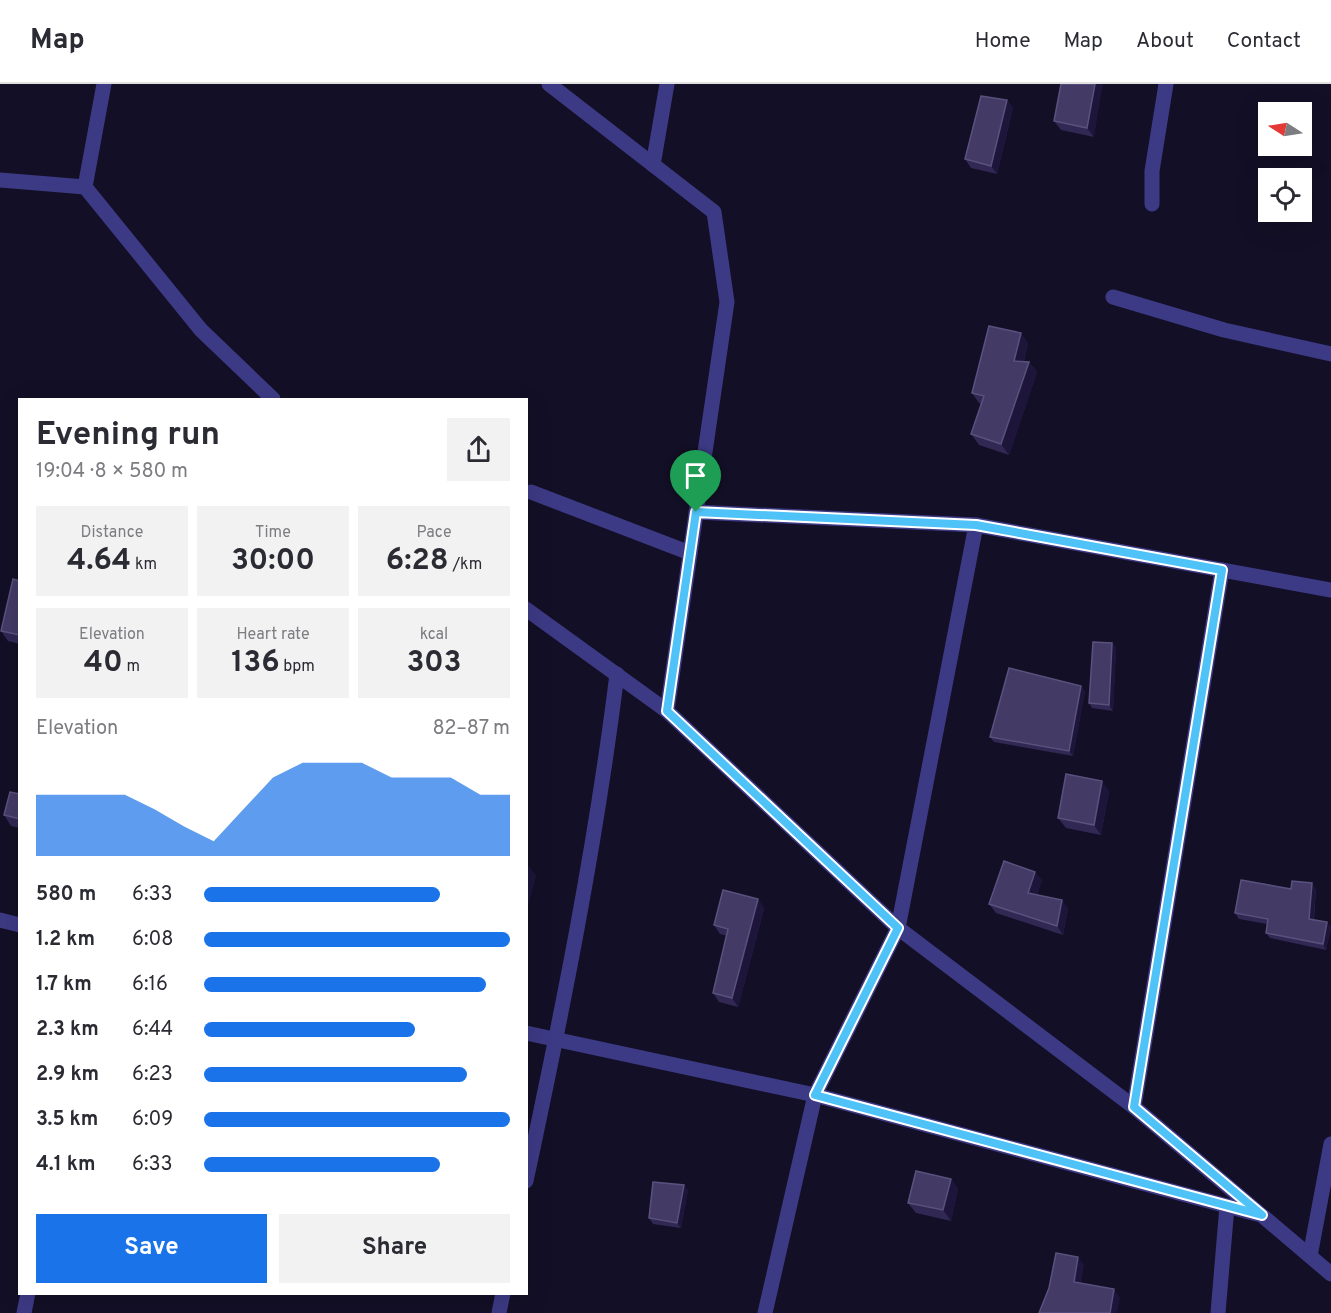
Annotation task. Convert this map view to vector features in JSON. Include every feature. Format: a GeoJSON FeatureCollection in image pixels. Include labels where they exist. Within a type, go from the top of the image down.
{"type":"FeatureCollection","features":[{"type":"Feature","properties":{"kind":"street"},"geometry":{"type":"LineString","coordinates":[[85,187],[104,84]]}},
{"type":"Feature","properties":{"kind":"street"},"geometry":{"type":"LineString","coordinates":[[549,84],[714,212],[727,302],[667,711]]}},
{"type":"Feature","properties":{"kind":"street"},"geometry":{"type":"LineString","coordinates":[[653,165],[667,84]]}},
{"type":"Feature","properties":{"kind":"street"},"geometry":{"type":"LineString","coordinates":[[1152,204],[1152,171],[1166,84]]}},
{"type":"Feature","properties":{"kind":"street"},"geometry":{"type":"LineString","coordinates":[[0,180],[85,187],[201,330],[272,398]]}},
{"type":"Feature","properties":{"kind":"street"},"geometry":{"type":"LineString","coordinates":[[1113,297],[1224,330],[1331,354]]}},
{"type":"Feature","properties":{"kind":"street"},"geometry":{"type":"LineString","coordinates":[[531,492],[690,553]]}},
{"type":"Feature","properties":{"kind":"street"},"geometry":{"type":"LineString","coordinates":[[696,512],[976,525],[1331,590]]}},
{"type":"Feature","properties":{"kind":"street"},"geometry":{"type":"LineString","coordinates":[[765,1313],[815,1095],[898,928],[976,525]]}},
{"type":"Feature","properties":{"kind":"street"},"geometry":{"type":"LineString","coordinates":[[1134,1107],[1222,570]]}},
{"type":"Feature","properties":{"kind":"street"},"geometry":{"type":"LineString","coordinates":[[528,610],[667,711],[898,928],[1134,1107],[1331,1274]]}},
{"type":"Feature","properties":{"kind":"street"},"geometry":{"type":"LineString","coordinates":[[528,1172],[556,1040],[610,727],[617,674]]}},
{"type":"Feature","properties":{"kind":"street"},"geometry":{"type":"LineString","coordinates":[[0,920],[18,924]]}},
{"type":"Feature","properties":{"kind":"street"},"geometry":{"type":"LineString","coordinates":[[528,1034],[815,1095],[1262,1215]]}},
{"type":"Feature","properties":{"kind":"street"},"geometry":{"type":"LineString","coordinates":[[1310,1256],[1331,1144]]}},
{"type":"Feature","properties":{"kind":"street"},"geometry":{"type":"LineString","coordinates":[[1218,1313],[1227,1206]]}},
{"type":"Feature","properties":{"kind":"street"},"geometry":{"type":"LineString","coordinates":[[24,1313],[28,1295]]}},
{"type":"Feature","properties":{"kind":"street"},"geometry":{"type":"LineString","coordinates":[[499,1313],[503,1295]]}},
{"type":"Feature","properties":{"kind":"building"},"geometry":{"type":"Polygon","coordinates":[[[1061,84],[1095,84],[1087,128],[1054,121],[1061,84]]]}},
{"type":"Feature","properties":{"kind":"building"},"geometry":{"type":"Polygon","coordinates":[[[981,96],[1007,100],[991,166],[965,159],[981,96]]]}},
{"type":"Feature","properties":{"kind":"building"},"geometry":{"type":"Polygon","coordinates":[[[989,326],[1021,333],[1014,361],[1029,362],[1001,444],[971,434],[984,396],[972,393],[989,326]]]}},
{"type":"Feature","properties":{"kind":"building"},"geometry":{"type":"Polygon","coordinates":[[[13,579],[18,580],[18,635],[1,631],[13,579]]]}},
{"type":"Feature","properties":{"kind":"building"},"geometry":{"type":"Polygon","coordinates":[[[1093,642],[1112,643],[1109,705],[1089,703],[1093,642]]]}},
{"type":"Feature","properties":{"kind":"building"},"geometry":{"type":"Polygon","coordinates":[[[1009,668],[1081,686],[1069,751],[990,737],[1009,668]]]}},
{"type":"Feature","properties":{"kind":"building"},"geometry":{"type":"Polygon","coordinates":[[[1066,774],[1102,781],[1094,825],[1058,818],[1066,774]]]}},
{"type":"Feature","properties":{"kind":"building"},"geometry":{"type":"Polygon","coordinates":[[[10,792],[18,794],[18,818],[4,815],[10,792]]]}},
{"type":"Feature","properties":{"kind":"building"},"geometry":{"type":"Polygon","coordinates":[[[1004,861],[1035,872],[1028,893],[1062,900],[1057,926],[989,904],[1004,861]]]}},
{"type":"Feature","properties":{"kind":"building"},"geometry":{"type":"Polygon","coordinates":[[[1241,880],[1291,889],[1292,881],[1312,883],[1309,919],[1327,922],[1323,944],[1266,933],[1268,919],[1235,913],[1241,880]]]}},
{"type":"Feature","properties":{"kind":"building"},"geometry":{"type":"Polygon","coordinates":[[[723,890],[758,899],[732,998],[713,993],[728,929],[714,925],[723,890]]]}},
{"type":"Feature","properties":{"kind":"building"},"geometry":{"type":"Polygon","coordinates":[[[916,1171],[951,1179],[943,1210],[908,1203],[916,1171]]]}},
{"type":"Feature","properties":{"kind":"building"},"geometry":{"type":"Polygon","coordinates":[[[653,1182],[684,1185],[677,1223],[649,1218],[653,1182]]]}},
{"type":"Feature","properties":{"kind":"building"},"geometry":{"type":"Polygon","coordinates":[[[1056,1253],[1078,1257],[1074,1282],[1114,1289],[1110,1313],[1039,1313],[1049,1288],[1056,1253]]]}},
{"type":"Feature","properties":{"kind":"route"},"geometry":{"type":"LineString","coordinates":[[696,512],[976,525],[1222,570],[1134,1107],[1262,1215],[815,1095],[898,928],[667,711],[696,512]]}}]}
